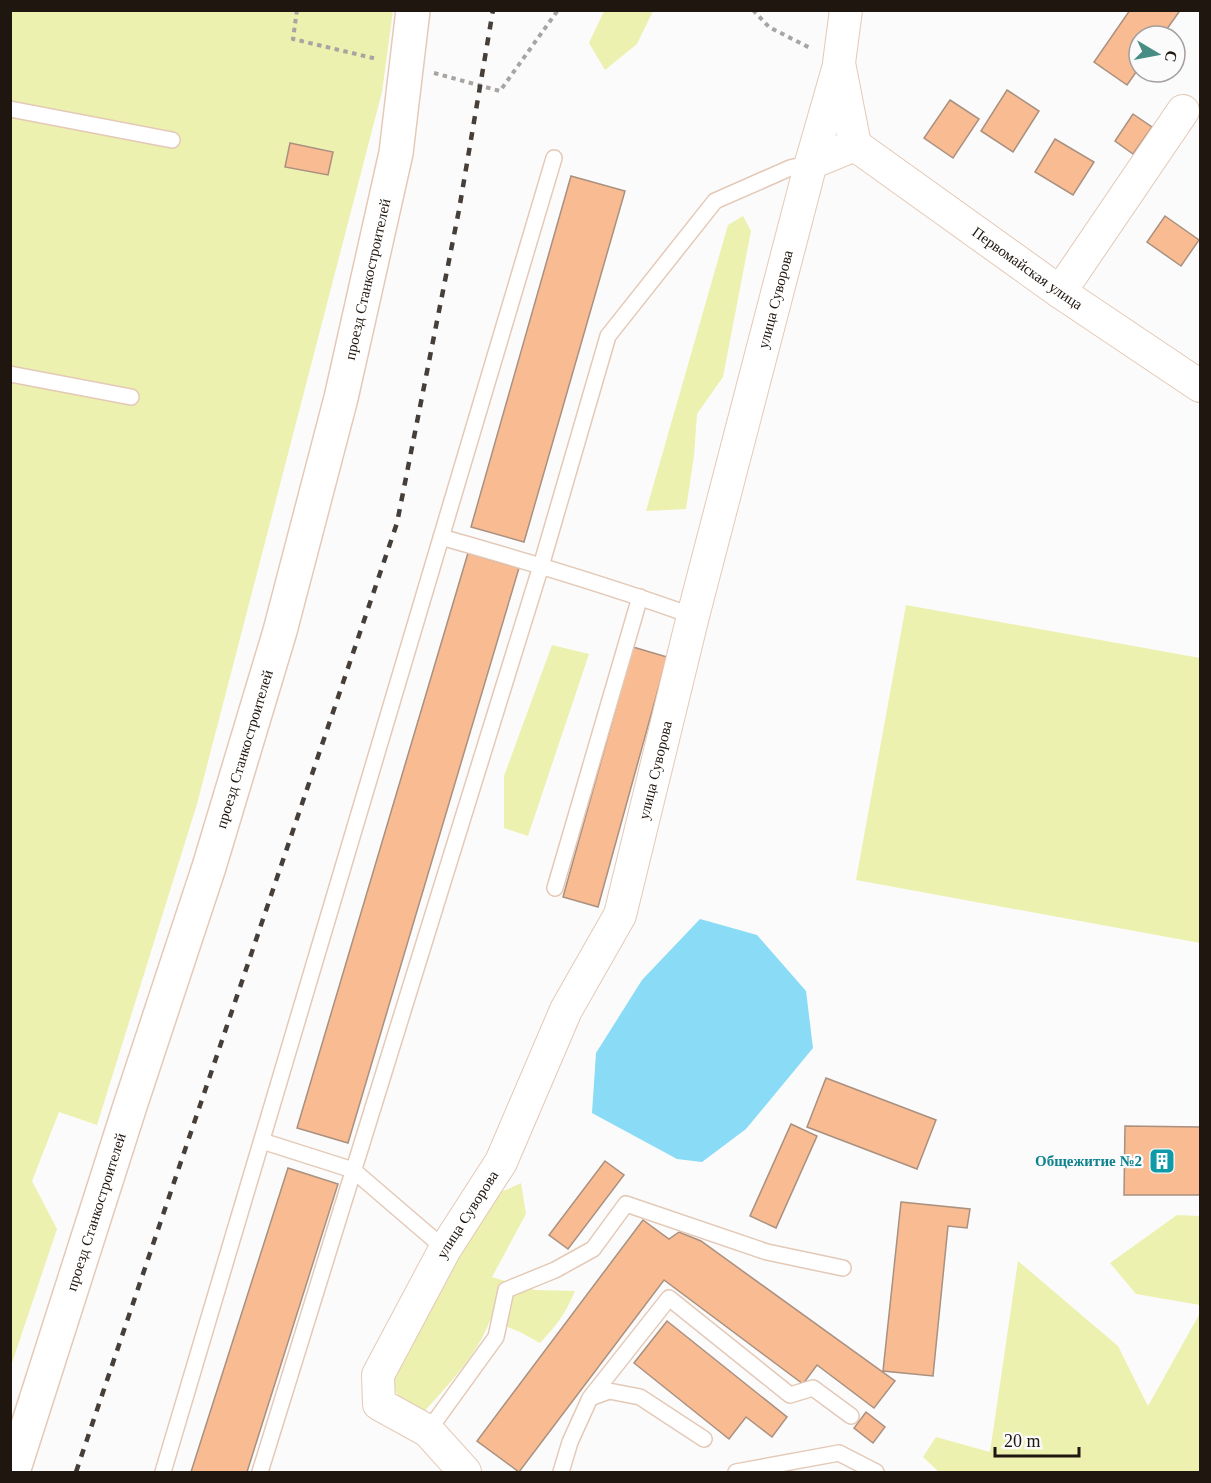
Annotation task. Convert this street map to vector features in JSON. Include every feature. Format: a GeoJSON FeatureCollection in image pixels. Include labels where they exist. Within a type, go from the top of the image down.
{"type":"FeatureCollection","features":[{"type":"Feature","properties":{"kind":"main road","name":"проезд Станкостроителей"},"geometry":{"type":"LineString","coordinates":[[13,1473],[209,867],[280,632],[341,398],[396,153],[413,10]]}},
{"type":"Feature","properties":{"kind":"street"},"geometry":{"type":"LineString","coordinates":[[811,163],[855,146],[839,63],[846,10]]}},
{"type":"Feature","properties":{"kind":"street","name":"улица Суворова"},"geometry":{"type":"LineString","coordinates":[[465,1473],[428,1431],[379,1404],[378,1375],[445,1249],[501,1162],[566,1010],[620,915],[693,616],[839,63]]}},
{"type":"Feature","properties":{"kind":"street"},"geometry":{"type":"LineString","coordinates":[[1060,292],[1183,111]]}},
{"type":"Feature","properties":{"kind":"street","name":"Первомайская улица"},"geometry":{"type":"LineString","coordinates":[[855,146],[1060,292],[1200,386]]}},
{"type":"Feature","properties":{"kind":"lane"},"geometry":{"type":"LineString","coordinates":[[10,109],[172,140]]}},
{"type":"Feature","properties":{"kind":"lane"},"geometry":{"type":"LineString","coordinates":[[164,1473],[554,158]]}},
{"type":"Feature","properties":{"kind":"lane"},"geometry":{"type":"LineString","coordinates":[[260,1473],[541,566],[608,336],[715,201],[790,168],[811,163]]}},
{"type":"Feature","properties":{"kind":"lane"},"geometry":{"type":"LineString","coordinates":[[10,374],[131,397]]}},
{"type":"Feature","properties":{"kind":"lane"},"geometry":{"type":"LineString","coordinates":[[441,537],[640,597],[693,616]]}},
{"type":"Feature","properties":{"kind":"lane"},"geometry":{"type":"LineString","coordinates":[[555,888],[640,597]]}},
{"type":"Feature","properties":{"kind":"lane"},"geometry":{"type":"LineString","coordinates":[[262,1141],[353,1170],[445,1249]]}},
{"type":"Feature","properties":{"kind":"lane"},"geometry":{"type":"LineString","coordinates":[[428,1431],[496,1336],[506,1290],[555,1270],[593,1249],[626,1204],[767,1252],[843,1269]]}},
{"type":"Feature","properties":{"kind":"lane"},"geometry":{"type":"LineString","coordinates":[[561,1473],[570,1442],[590,1398],[669,1298],[790,1395],[813,1388],[851,1416]]}},
{"type":"Feature","properties":{"kind":"lane"},"geometry":{"type":"LineString","coordinates":[[590,1398],[609,1391],[640,1397],[704,1439]]}},
{"type":"Feature","properties":{"kind":"lane"},"geometry":{"type":"LineString","coordinates":[[736,1473],[839,1453],[876,1473]]}},
{"type":"Feature","properties":{"kind":"path"},"geometry":{"type":"LineString","coordinates":[[753,10],[769,27],[839,63]]}},
{"type":"Feature","properties":{"kind":"green space"},"geometry":{"type":"Polygon","coordinates":[[[11,11],[393,11],[382,92],[197,804],[97,1125],[59,1112],[32,1181],[57,1229],[11,1366],[11,11]]]}},
{"type":"Feature","properties":{"kind":"green space"},"geometry":{"type":"Polygon","coordinates":[[[604,11],[653,11],[637,44],[605,70],[589,43],[604,11]]]}},
{"type":"Feature","properties":{"kind":"green space"},"geometry":{"type":"Polygon","coordinates":[[[743,216],[751,231],[723,377],[697,414],[694,456],[686,509],[646,511],[728,225],[743,216]]]}},
{"type":"Feature","properties":{"kind":"green space"},"geometry":{"type":"Polygon","coordinates":[[[906,605],[1200,658],[1200,943],[856,880],[906,605]]]}},
{"type":"Feature","properties":{"kind":"green space"},"geometry":{"type":"Polygon","coordinates":[[[552,645],[589,654],[528,836],[504,828],[504,776],[552,645]]]}},
{"type":"Feature","properties":{"kind":"green space"},"geometry":{"type":"Polygon","coordinates":[[[521,1183],[526,1214],[492,1277],[535,1290],[575,1291],[568,1306],[556,1325],[540,1343],[490,1320],[469,1358],[422,1414],[406,1409],[388,1378],[413,1344],[447,1260],[486,1199],[521,1183]]]}},
{"type":"Feature","properties":{"kind":"green space"},"geometry":{"type":"Polygon","coordinates":[[[1177,1215],[1200,1216],[1200,1305],[1136,1294],[1110,1263],[1177,1215]]]}},
{"type":"Feature","properties":{"kind":"green space"},"geometry":{"type":"Polygon","coordinates":[[[1018,1261],[1118,1346],[1148,1406],[1200,1313],[1200,1472],[939,1472],[923,1457],[936,1437],[990,1452],[1018,1261]]]}},
{"type":"Feature","properties":{"kind":"water"},"geometry":{"type":"Polygon","coordinates":[[[700,919],[757,935],[806,991],[813,1048],[746,1129],[702,1162],[677,1159],[592,1113],[596,1053],[642,980],[700,919]]]}},
{"type":"Feature","properties":{"kind":"building"},"geometry":{"type":"Polygon","coordinates":[[[1130,10],[1176,10],[1179,12],[1170,24],[1127,24],[1127,85],[1094,62],[1130,10]]]}},
{"type":"Feature","properties":{"kind":"building"},"geometry":{"type":"Polygon","coordinates":[[[1007,90],[1039,111],[1013,152],[981,131],[1007,90]]]}},
{"type":"Feature","properties":{"kind":"building"},"geometry":{"type":"Polygon","coordinates":[[[950,100],[979,119],[953,158],[924,138],[950,100]]]}},
{"type":"Feature","properties":{"kind":"building"},"geometry":{"type":"Polygon","coordinates":[[[1133,114],[1152,127],[1133,154],[1115,141],[1133,114]]]}},
{"type":"Feature","properties":{"kind":"building"},"geometry":{"type":"Polygon","coordinates":[[[1055,139],[1094,162],[1073,195],[1035,172],[1055,139]]]}},
{"type":"Feature","properties":{"kind":"building"},"geometry":{"type":"Polygon","coordinates":[[[290,143],[333,152],[328,175],[285,167],[290,143]]]}},
{"type":"Feature","properties":{"kind":"building"},"geometry":{"type":"Polygon","coordinates":[[[571,176],[625,191],[524,542],[471,527],[571,176]]]}},
{"type":"Feature","properties":{"kind":"building"},"geometry":{"type":"Polygon","coordinates":[[[1165,216],[1199,240],[1181,266],[1147,242],[1165,216]]]}},
{"type":"Feature","properties":{"kind":"building"},"geometry":{"type":"Polygon","coordinates":[[[468,553],[519,568],[348,1143],[297,1128],[468,553]]]}},
{"type":"Feature","properties":{"kind":"building"},"geometry":{"type":"Polygon","coordinates":[[[633,647],[667,657],[598,907],[563,897],[633,647]]]}},
{"type":"Feature","properties":{"kind":"building"},"geometry":{"type":"Polygon","coordinates":[[[826,1078],[936,1120],[917,1169],[807,1127],[826,1078]]]}},
{"type":"Feature","properties":{"kind":"building"},"geometry":{"type":"Polygon","coordinates":[[[791,1124],[817,1136],[776,1228],[750,1216],[791,1124]]]}},
{"type":"Feature","properties":{"kind":"building","name":"Общежитие №2"},"geometry":{"type":"Polygon","coordinates":[[[1125,1126],[1200,1127],[1200,1195],[1124,1195],[1125,1126]]]}},
{"type":"Feature","properties":{"kind":"building"},"geometry":{"type":"Polygon","coordinates":[[[605,1161],[624,1175],[568,1249],[549,1235],[605,1161]]]}},
{"type":"Feature","properties":{"kind":"building"},"geometry":{"type":"Polygon","coordinates":[[[288,1168],[338,1184],[247,1472],[191,1472],[288,1168]]]}},
{"type":"Feature","properties":{"kind":"building"},"geometry":{"type":"Polygon","coordinates":[[[901,1202],[970,1209],[967,1228],[948,1226],[933,1376],[883,1371],[901,1202]]]}},
{"type":"Feature","properties":{"kind":"building"},"geometry":{"type":"Polygon","coordinates":[[[643,1220],[669,1239],[679,1232],[701,1241],[895,1381],[874,1408],[817,1365],[803,1384],[664,1280],[519,1472],[477,1441],[643,1220]]]}},
{"type":"Feature","properties":{"kind":"building"},"geometry":{"type":"Polygon","coordinates":[[[667,1321],[787,1417],[772,1437],[746,1417],[729,1439],[634,1363],[667,1321]]]}},
{"type":"Feature","properties":{"kind":"building"},"geometry":{"type":"Polygon","coordinates":[[[866,1412],[885,1427],[873,1443],[854,1428],[866,1412]]]}},
{"type":"Feature","properties":{"kind":"railway"},"geometry":{"type":"LineString","coordinates":[[76,1472],[397,523],[459,210],[493,10]]}},
{"type":"Feature","properties":{"kind":"place","name":"Общежитие №2"},"geometry":{"type":"Point","coordinates":[1162,1161]}}]}
